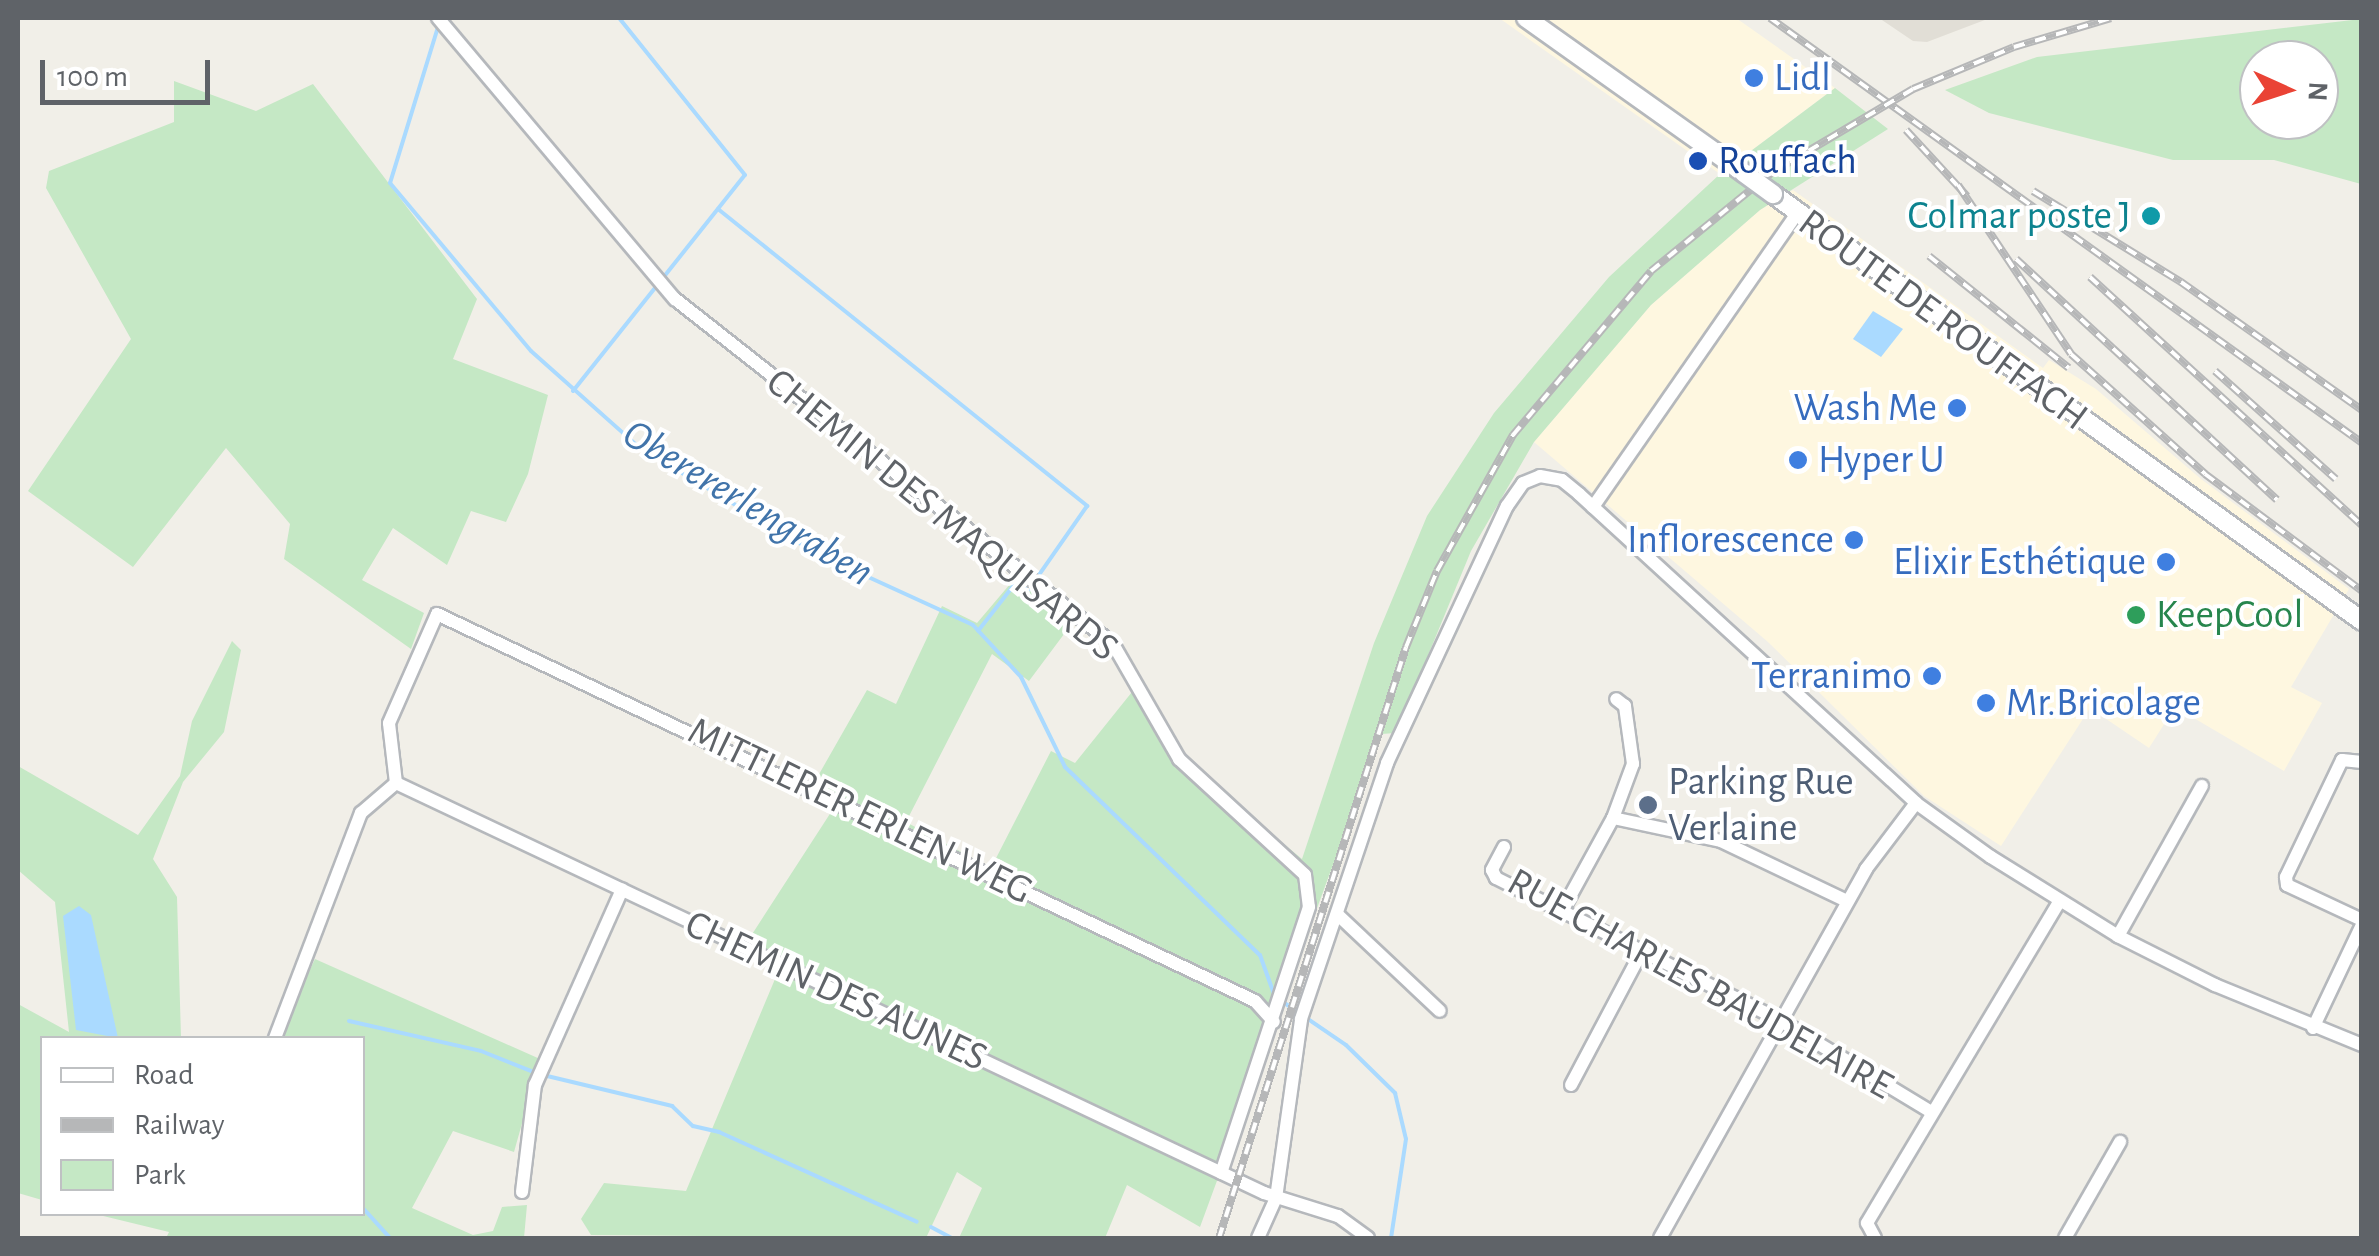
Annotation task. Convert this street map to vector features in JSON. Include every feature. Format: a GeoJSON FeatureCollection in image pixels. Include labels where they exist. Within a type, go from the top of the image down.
{"type":"FeatureCollection","features":[{"type":"Feature","properties":{"kind":"main road","name":"ROUTE DE ROUFFACH"},"geometry":{"type":"LineString","coordinates":[[1526,18],[2362,621]]}},
{"type":"Feature","properties":{"kind":"street","name":"CHEMIN DES MAQUISARDS"},"geometry":{"type":"LineString","coordinates":[[438,18],[674,298],[1113,644],[1179,759],[1306,874],[1311,897],[1274,1022],[1221,1172]]}},
{"type":"Feature","properties":{"kind":"street"},"geometry":{"type":"LineString","coordinates":[[1593,507],[1796,215]]}},
{"type":"Feature","properties":{"kind":"street"},"geometry":{"type":"LineString","coordinates":[[1258,1238],[1276,1198],[1302,1016],[1387,763],[1507,506],[1523,484],[1540,476],[1562,480],[1916,803],[2060,902],[2118,936],[2312,1028],[2362,1044]]}},
{"type":"Feature","properties":{"kind":"street","name":"MITTLERER ERLEN WEG"},"geometry":{"type":"LineString","coordinates":[[396,783],[389,723],[438,614],[1255,1001],[1274,1022]]}},
{"type":"Feature","properties":{"kind":"street"},"geometry":{"type":"LineString","coordinates":[[1562,911],[1613,818],[1632,764],[1624,706],[1616,698]]}},
{"type":"Feature","properties":{"kind":"street"},"geometry":{"type":"LineString","coordinates":[[2312,1028],[2362,922],[2287,885],[2286,876],[2342,760],[2362,762]]}},
{"type":"Feature","properties":{"kind":"street"},"geometry":{"type":"LineString","coordinates":[[276,1036],[361,813],[396,783]]}},
{"type":"Feature","properties":{"kind":"street","name":"CHEMIN DES AUNES"},"geometry":{"type":"LineString","coordinates":[[396,783],[1276,1198],[1338,1216],[1368,1238]]}},
{"type":"Feature","properties":{"kind":"street"},"geometry":{"type":"LineString","coordinates":[[2118,936],[2202,786]]}},
{"type":"Feature","properties":{"kind":"street"},"geometry":{"type":"LineString","coordinates":[[1660,1238],[1847,901],[1916,803]]}},
{"type":"Feature","properties":{"kind":"street"},"geometry":{"type":"LineString","coordinates":[[1613,818],[1722,841],[1847,901]]}},
{"type":"Feature","properties":{"kind":"street","name":"RUE CHARLES BAUDELAIRE"},"geometry":{"type":"LineString","coordinates":[[1504,847],[1492,870],[1496,878],[1780,1021],[1931,1112]]}},
{"type":"Feature","properties":{"kind":"street"},"geometry":{"type":"LineString","coordinates":[[522,1192],[536,1085],[622,890]]}},
{"type":"Feature","properties":{"kind":"street"},"geometry":{"type":"LineString","coordinates":[[1872,1236],[1866,1223],[2060,902]]}},
{"type":"Feature","properties":{"kind":"street"},"geometry":{"type":"LineString","coordinates":[[1336,914],[1440,1011]]}},
{"type":"Feature","properties":{"kind":"street"},"geometry":{"type":"LineString","coordinates":[[1570,1085],[1641,953]]}},
{"type":"Feature","properties":{"kind":"street"},"geometry":{"type":"LineString","coordinates":[[2065,1238],[2120,1142]]}},
{"type":"Feature","properties":{"kind":"shaded area"},"geometry":{"type":"Polygon","coordinates":[[[1499,18],[1736,18],[1835,88],[1720,174],[1499,18]]]}},
{"type":"Feature","properties":{"kind":"shaded area"},"geometry":{"type":"Polygon","coordinates":[[[1879,18],[1990,18],[1927,42],[1913,41],[1879,18]]]}},
{"type":"Feature","properties":{"kind":"shaded area"},"geometry":{"type":"Polygon","coordinates":[[[1793,190],[2043,368],[2049,360],[2096,389],[2201,479],[2349,589],[2291,687],[2322,703],[2284,771],[2175,707],[2149,748],[2090,708],[2001,846],[1924,796],[1768,642],[1534,442],[1651,305],[1760,210],[1793,190]]]}},
{"type":"Feature","properties":{"kind":"green space"},"geometry":{"type":"Polygon","coordinates":[[[2361,19],[2361,184],[2274,160],[2173,160],[1989,113],[1945,90],[2037,57],[2361,19]]]}},
{"type":"Feature","properties":{"kind":"green space"},"geometry":{"type":"Polygon","coordinates":[[[174,81],[256,111],[313,84],[477,299],[453,359],[548,395],[528,474],[506,522],[471,511],[447,565],[393,528],[362,580],[424,613],[411,649],[284,559],[290,524],[226,448],[133,567],[28,491],[131,339],[46,188],[49,171],[174,122],[174,81]]]}},
{"type":"Feature","properties":{"kind":"green space"},"geometry":{"type":"Polygon","coordinates":[[[1835,88],[1888,129],[1760,210],[1651,305],[1534,442],[1471,551],[1396,733],[1381,734],[1200,1227],[1127,1185],[1105,1238],[959,1238],[982,1188],[957,1172],[926,1238],[591,1235],[581,1219],[604,1183],[686,1191],[783,960],[747,942],[835,806],[810,790],[867,690],[896,704],[942,606],[977,623],[1016,577],[1079,614],[1029,681],[992,654],[906,822],[991,868],[1051,751],[1075,763],[1140,682],[1189,765],[1302,859],[1374,643],[1427,516],[1494,413],[1609,277],[1720,174],[1835,88]]]}},
{"type":"Feature","properties":{"kind":"green space"},"geometry":{"type":"Polygon","coordinates":[[[232,641],[241,650],[224,732],[183,782],[153,859],[177,897],[181,1036],[40,1036],[40,1199],[18,1193],[18,1004],[69,1032],[55,902],[18,870],[18,766],[138,835],[180,776],[192,721],[232,641]]]}},
{"type":"Feature","properties":{"kind":"green space"},"geometry":{"type":"Polygon","coordinates":[[[315,959],[540,1059],[514,1152],[453,1131],[412,1208],[473,1235],[493,1231],[502,1207],[527,1205],[524,1238],[166,1238],[169,1232],[103,1216],[365,1216],[365,1036],[278,1036],[315,959]]]}},
{"type":"Feature","properties":{"kind":"water"},"geometry":{"type":"Polygon","coordinates":[[[1873,311],[1903,329],[1881,357],[1853,339],[1873,311]]]}},
{"type":"Feature","properties":{"kind":"water"},"geometry":{"type":"Polygon","coordinates":[[[79,906],[91,915],[118,1036],[76,1030],[63,916],[79,906]]]}},
{"type":"Feature","properties":{"kind":"waterway"},"geometry":{"type":"LineString","coordinates":[[573,391],[745,175],[619,18]]}},
{"type":"Feature","properties":{"kind":"waterway","name":"Oberererlengraben"},"geometry":{"type":"LineString","coordinates":[[438,27],[390,183],[531,351],[640,448],[818,554],[973,625],[1021,677],[1065,767],[1260,955],[1275,997]]}},
{"type":"Feature","properties":{"kind":"waterway"},"geometry":{"type":"LineString","coordinates":[[718,209],[1087,506],[1029,589],[1017,581],[978,631]]}},
{"type":"Feature","properties":{"kind":"waterway"},"geometry":{"type":"LineString","coordinates":[[1283,1002],[1346,1045],[1395,1093],[1406,1139],[1391,1238]]}},
{"type":"Feature","properties":{"kind":"waterway"},"geometry":{"type":"LineString","coordinates":[[349,1021],[481,1051],[536,1073]]}},
{"type":"Feature","properties":{"kind":"waterway"},"geometry":{"type":"LineString","coordinates":[[543,1075],[672,1106],[693,1126],[719,1132],[917,1222]]}},
{"type":"Feature","properties":{"kind":"waterway"},"geometry":{"type":"LineString","coordinates":[[365,1210],[390,1238]]}},
{"type":"Feature","properties":{"kind":"waterway"},"geometry":{"type":"LineString","coordinates":[[931,1227],[952,1238]]}},
{"type":"Feature","properties":{"kind":"railway"},"geometry":{"type":"LineString","coordinates":[[1770,18],[2362,443]]}},
{"type":"Feature","properties":{"kind":"railway"},"geometry":{"type":"LineString","coordinates":[[1219,1238],[1406,647],[1437,571],[1513,435],[1651,271],[1771,173],[1913,89],[2014,47],[2111,18]]}},
{"type":"Feature","properties":{"kind":"railway"},"geometry":{"type":"LineString","coordinates":[[1906,130],[1967,196]]}},
{"type":"Feature","properties":{"kind":"railway"},"geometry":{"type":"LineString","coordinates":[[1958,185],[2071,354],[2205,474],[2362,591]]}},
{"type":"Feature","properties":{"kind":"railway"},"geometry":{"type":"LineString","coordinates":[[2033,191],[2181,282],[2362,410]]}},
{"type":"Feature","properties":{"kind":"railway"},"geometry":{"type":"LineString","coordinates":[[1929,256],[2069,368]]}},
{"type":"Feature","properties":{"kind":"railway"},"geometry":{"type":"LineString","coordinates":[[2016,259],[2277,500]]}},
{"type":"Feature","properties":{"kind":"railway"},"geometry":{"type":"LineString","coordinates":[[2090,277],[2362,525]]}},
{"type":"Feature","properties":{"kind":"railway"},"geometry":{"type":"LineString","coordinates":[[2215,371],[2336,479]]}},
{"type":"Feature","properties":{"kind":"place","name":"Lidl"},"geometry":{"type":"Point","coordinates":[1754,78]}},
{"type":"Feature","properties":{"kind":"place","name":"Rouffach"},"geometry":{"type":"Point","coordinates":[1698,161]}},
{"type":"Feature","properties":{"kind":"place","name":"Colmar poste J"},"geometry":{"type":"Point","coordinates":[2151,216]}},
{"type":"Feature","properties":{"kind":"place","name":"Wash Me"},"geometry":{"type":"Point","coordinates":[1957,408]}},
{"type":"Feature","properties":{"kind":"place","name":"Hyper U"},"geometry":{"type":"Point","coordinates":[1798,460]}},
{"type":"Feature","properties":{"kind":"place","name":"Inflorescence"},"geometry":{"type":"Point","coordinates":[1854,540]}},
{"type":"Feature","properties":{"kind":"place","name":"Elixir Esthétique"},"geometry":{"type":"Point","coordinates":[2166,562]}},
{"type":"Feature","properties":{"kind":"place","name":"KeepCool"},"geometry":{"type":"Point","coordinates":[2136,615]}},
{"type":"Feature","properties":{"kind":"place","name":"Terranimo"},"geometry":{"type":"Point","coordinates":[1932,676]}},
{"type":"Feature","properties":{"kind":"place","name":"Mr.Bricolage"},"geometry":{"type":"Point","coordinates":[1986,703]}},
{"type":"Feature","properties":{"kind":"place","name":"Parking Rue Verlaine"},"geometry":{"type":"Point","coordinates":[1648,805]}}]}
